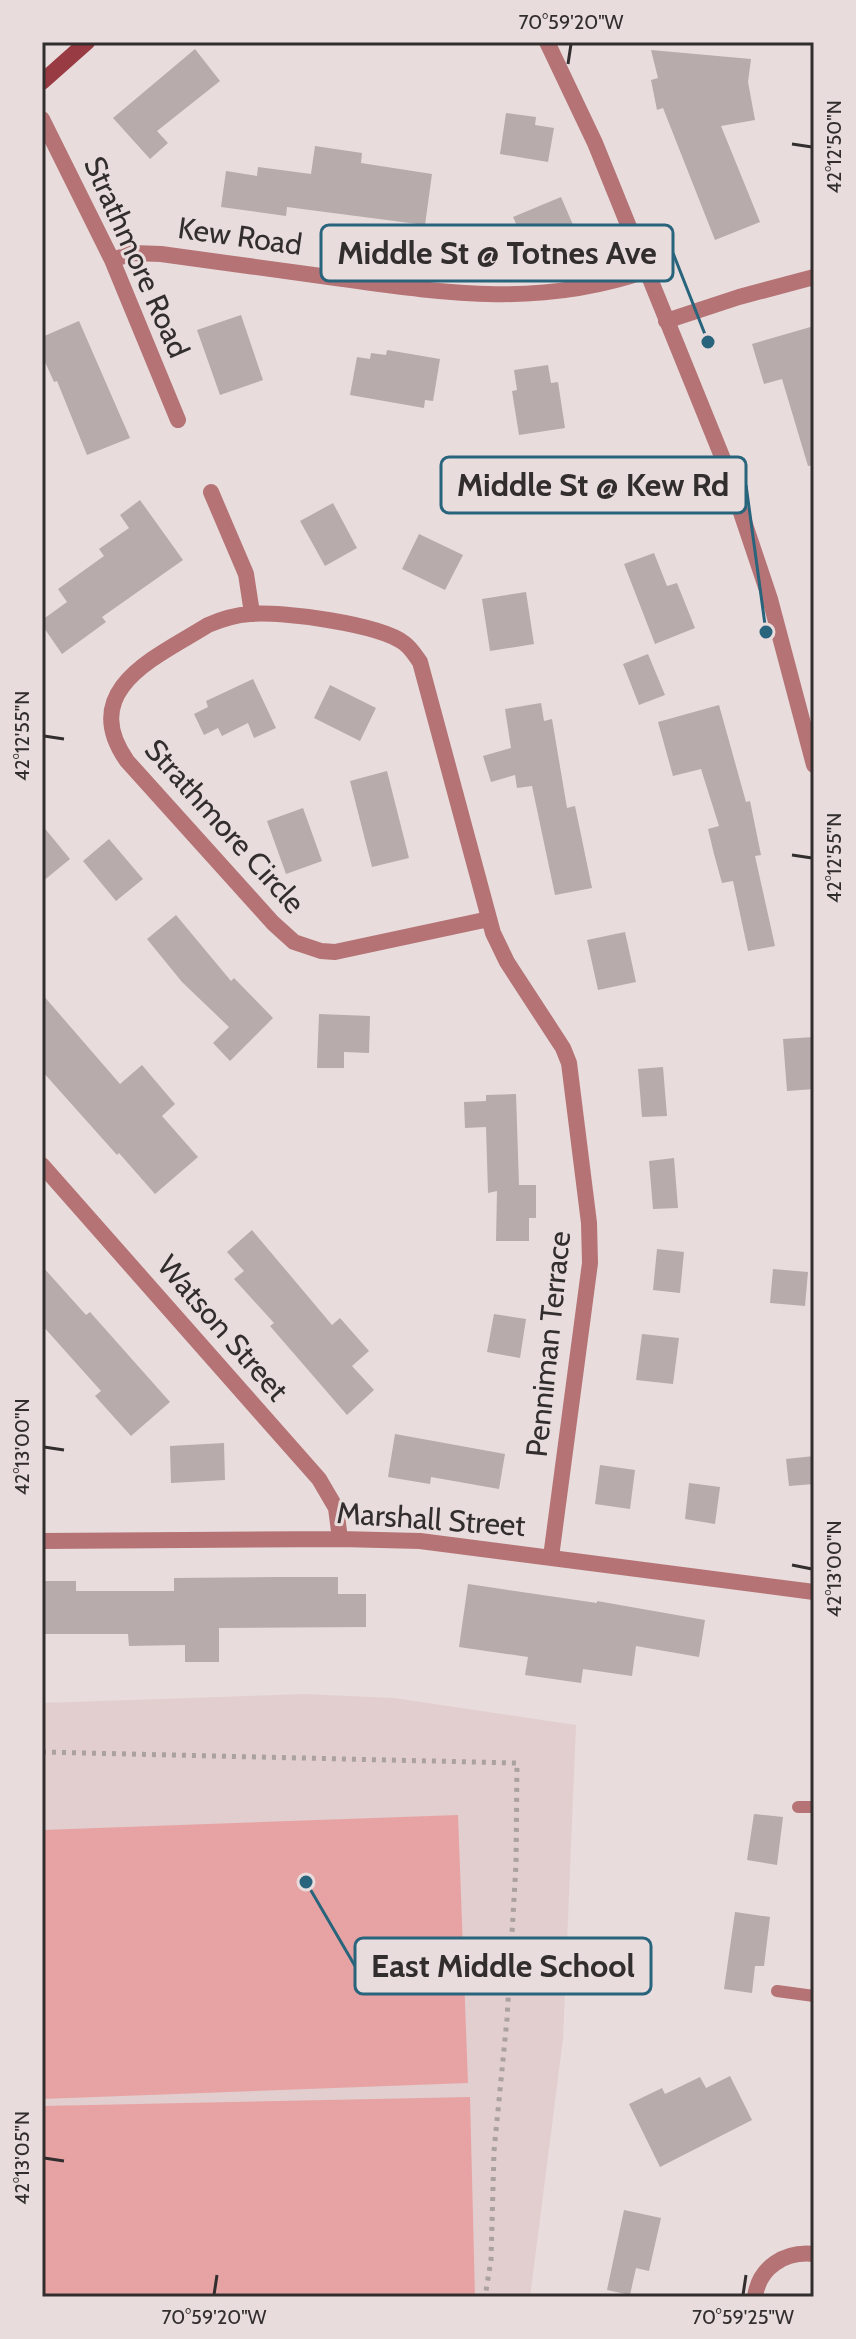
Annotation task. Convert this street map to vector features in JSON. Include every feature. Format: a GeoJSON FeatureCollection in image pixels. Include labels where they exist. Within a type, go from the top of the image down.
{"type":"FeatureCollection","features":[{"type":"Feature","properties":{"kind":"main road"},"geometry":{"type":"LineString","coordinates":[[42,82],[87,42]]}},
{"type":"Feature","properties":{"kind":"street"},"geometry":{"type":"LineString","coordinates":[[547,42],[595,143],[723,459],[750,534],[814,765]]}},
{"type":"Feature","properties":{"kind":"street","name":"Strathmore Road"},"geometry":{"type":"LineString","coordinates":[[42,119],[112,260],[178,420]]}},
{"type":"Feature","properties":{"kind":"street","name":"Kew Road"},"geometry":{"type":"LineString","coordinates":[[112,260],[133,253],[161,254],[475,295],[568,291],[603,285],[646,271]]}},
{"type":"Feature","properties":{"kind":"street"},"geometry":{"type":"LineString","coordinates":[[666,321],[727,300],[814,277]]}},
{"type":"Feature","properties":{"kind":"street"},"geometry":{"type":"LineString","coordinates":[[211,492],[246,574],[252,613]]}},
{"type":"Feature","properties":{"kind":"street","name":"Strathmore Circle"},"geometry":{"type":"LineString","coordinates":[[252,613],[293,615],[374,630],[403,643],[413,652],[426,676],[489,919],[349,951],[321,951],[294,942],[273,923],[119,750],[112,725],[114,701],[126,679],[136,669],[208,625],[252,613]]}},
{"type":"Feature","properties":{"kind":"street","name":"Penniman Terrace"},"geometry":{"type":"LineString","coordinates":[[489,919],[507,962],[563,1048],[569,1063],[589,1223],[588,1282],[551,1557]]}},
{"type":"Feature","properties":{"kind":"street","name":"Watson Street"},"geometry":{"type":"LineString","coordinates":[[42,1165],[319,1479],[336,1508],[340,1539]]}},
{"type":"Feature","properties":{"kind":"street","name":"Marshall Street"},"geometry":{"type":"LineString","coordinates":[[42,1541],[340,1539],[444,1543],[814,1592]]}},
{"type":"Feature","properties":{"kind":"street"},"geometry":{"type":"LineString","coordinates":[[755,2297],[762,2276],[773,2264],[797,2254],[814,2254]]}},
{"type":"Feature","properties":{"kind":"lane"},"geometry":{"type":"LineString","coordinates":[[798,1807],[814,1807]]}},
{"type":"Feature","properties":{"kind":"lane"},"geometry":{"type":"LineString","coordinates":[[777,1991],[814,1996]]}},
{"type":"Feature","properties":{"kind":"path"},"geometry":{"type":"LineString","coordinates":[[42,1752],[517,1763],[515,1895],[494,2151],[491,2260],[485,2297]]}},
{"type":"Feature","properties":{"kind":"shaded area"},"geometry":{"type":"Polygon","coordinates":[[[304,1694],[394,1698],[576,1725],[563,2039],[530,2297],[42,2297],[42,1703],[304,1694]]]}},
{"type":"Feature","properties":{"kind":"shaded area"},"geometry":{"type":"Polygon","coordinates":[[[458,1815],[468,2083],[42,2099],[42,1830],[458,1815]]]}},
{"type":"Feature","properties":{"kind":"shaded area"},"geometry":{"type":"Polygon","coordinates":[[[470,2097],[475,2297],[42,2297],[42,2106],[470,2097]]]}},
{"type":"Feature","properties":{"kind":"building"},"geometry":{"type":"Polygon","coordinates":[[[195,49],[220,81],[157,131],[168,143],[150,159],[113,118],[195,49]]]}},
{"type":"Feature","properties":{"kind":"building"},"geometry":{"type":"Polygon","coordinates":[[[651,50],[751,59],[748,82],[755,120],[721,126],[760,222],[715,240],[663,108],[657,110],[651,80],[658,78],[651,50]]]}},
{"type":"Feature","properties":{"kind":"building"},"geometry":{"type":"Polygon","coordinates":[[[506,113],[536,117],[535,125],[554,128],[548,162],[500,154],[506,113]]]}},
{"type":"Feature","properties":{"kind":"building"},"geometry":{"type":"Polygon","coordinates":[[[315,146],[362,153],[361,163],[432,174],[425,225],[287,207],[286,216],[221,207],[226,171],[257,176],[258,167],[311,174],[315,146]]]}},
{"type":"Feature","properties":{"kind":"building"},"geometry":{"type":"Polygon","coordinates":[[[561,197],[583,248],[556,260],[549,243],[529,252],[513,217],[561,197]]]}},
{"type":"Feature","properties":{"kind":"building"},"geometry":{"type":"Polygon","coordinates":[[[241,315],[263,380],[220,395],[197,330],[241,315]]]}},
{"type":"Feature","properties":{"kind":"building"},"geometry":{"type":"Polygon","coordinates":[[[79,321],[130,438],[87,455],[57,381],[54,382],[42,355],[42,337],[79,321]]]}},
{"type":"Feature","properties":{"kind":"building"},"geometry":{"type":"Polygon","coordinates":[[[814,326],[814,465],[808,466],[782,379],[764,384],[752,344],[814,326]]]}},
{"type":"Feature","properties":{"kind":"building"},"geometry":{"type":"Polygon","coordinates":[[[387,350],[440,359],[433,401],[425,400],[424,408],[350,395],[357,357],[370,359],[371,353],[386,355],[387,350]]]}},
{"type":"Feature","properties":{"kind":"building"},"geometry":{"type":"Polygon","coordinates":[[[548,365],[551,383],[558,382],[565,428],[519,435],[512,391],[517,390],[514,370],[548,365]]]}},
{"type":"Feature","properties":{"kind":"building"},"geometry":{"type":"Polygon","coordinates":[[[140,500],[183,560],[102,617],[106,622],[62,654],[42,625],[42,620],[67,602],[58,589],[104,556],[99,549],[129,528],[120,515],[140,500]]]}},
{"type":"Feature","properties":{"kind":"building"},"geometry":{"type":"Polygon","coordinates":[[[333,503],[357,548],[325,566],[300,521],[333,503]]]}},
{"type":"Feature","properties":{"kind":"building"},"geometry":{"type":"Polygon","coordinates":[[[419,534],[463,555],[445,590],[402,569],[419,534]]]}},
{"type":"Feature","properties":{"kind":"building"},"geometry":{"type":"Polygon","coordinates":[[[654,553],[667,586],[677,583],[695,628],[655,644],[624,564],[654,553]]]}},
{"type":"Feature","properties":{"kind":"building"},"geometry":{"type":"Polygon","coordinates":[[[526,592],[534,644],[490,651],[482,599],[526,592]]]}},
{"type":"Feature","properties":{"kind":"building"},"geometry":{"type":"Polygon","coordinates":[[[648,654],[665,695],[639,705],[623,664],[648,654]]]}},
{"type":"Feature","properties":{"kind":"building"},"geometry":{"type":"Polygon","coordinates":[[[253,679],[276,728],[254,738],[248,723],[222,736],[218,728],[204,735],[194,714],[208,707],[206,701],[253,679]]]}},
{"type":"Feature","properties":{"kind":"building"},"geometry":{"type":"Polygon","coordinates":[[[330,685],[376,708],[360,741],[314,718],[330,685]]]}},
{"type":"Feature","properties":{"kind":"building"},"geometry":{"type":"Polygon","coordinates":[[[541,703],[544,721],[552,719],[567,808],[575,806],[592,888],[555,895],[532,786],[517,788],[515,775],[491,782],[483,756],[511,748],[505,709],[541,703]]]}},
{"type":"Feature","properties":{"kind":"building"},"geometry":{"type":"Polygon","coordinates":[[[719,705],[746,802],[750,801],[761,855],[755,856],[775,946],[748,951],[733,881],[722,883],[714,854],[708,829],[719,826],[701,769],[673,776],[658,722],[719,705]]]}},
{"type":"Feature","properties":{"kind":"building"},"geometry":{"type":"Polygon","coordinates":[[[387,771],[409,858],[372,867],[350,781],[387,771]]]}},
{"type":"Feature","properties":{"kind":"building"},"geometry":{"type":"Polygon","coordinates":[[[303,808],[322,861],[286,874],[267,821],[303,808]]]}},
{"type":"Feature","properties":{"kind":"building"},"geometry":{"type":"Polygon","coordinates":[[[42,825],[70,859],[42,882],[42,825]]]}},
{"type":"Feature","properties":{"kind":"building"},"geometry":{"type":"Polygon","coordinates":[[[109,839],[143,879],[116,901],[83,861],[109,839]]]}},
{"type":"Feature","properties":{"kind":"building"},"geometry":{"type":"Polygon","coordinates":[[[176,915],[231,981],[234,978],[273,1018],[230,1061],[213,1043],[229,1027],[182,982],[147,939],[176,915]]]}},
{"type":"Feature","properties":{"kind":"building"},"geometry":{"type":"Polygon","coordinates":[[[625,932],[636,982],[598,990],[587,940],[625,932]]]}},
{"type":"Feature","properties":{"kind":"building"},"geometry":{"type":"Polygon","coordinates":[[[42,994],[120,1084],[142,1065],[175,1104],[162,1116],[198,1157],[155,1194],[42,1071],[42,994]]]}},
{"type":"Feature","properties":{"kind":"building"},"geometry":{"type":"Polygon","coordinates":[[[319,1014],[370,1016],[369,1053],[344,1052],[344,1068],[317,1068],[319,1014]]]}},
{"type":"Feature","properties":{"kind":"building"},"geometry":{"type":"Polygon","coordinates":[[[814,1037],[814,1089],[787,1091],[783,1039],[814,1037]]]}},
{"type":"Feature","properties":{"kind":"building"},"geometry":{"type":"Polygon","coordinates":[[[663,1067],[667,1116],[642,1117],[638,1069],[663,1067]]]}},
{"type":"Feature","properties":{"kind":"building"},"geometry":{"type":"Polygon","coordinates":[[[516,1094],[519,1185],[536,1185],[536,1218],[529,1218],[529,1241],[496,1241],[497,1191],[488,1193],[486,1127],[465,1128],[464,1102],[486,1101],[486,1095],[516,1094]]]}},
{"type":"Feature","properties":{"kind":"building"},"geometry":{"type":"Polygon","coordinates":[[[674,1158],[678,1208],[653,1209],[649,1161],[674,1158]]]}},
{"type":"Feature","properties":{"kind":"building"},"geometry":{"type":"Polygon","coordinates":[[[252,1230],[332,1325],[340,1318],[369,1351],[352,1366],[374,1390],[347,1415],[270,1326],[274,1323],[234,1279],[244,1271],[227,1252],[252,1230]]]}},
{"type":"Feature","properties":{"kind":"building"},"geometry":{"type":"Polygon","coordinates":[[[657,1249],[684,1252],[680,1293],[653,1290],[657,1249]]]}},
{"type":"Feature","properties":{"kind":"building"},"geometry":{"type":"Polygon","coordinates":[[[42,1266],[86,1315],[90,1312],[170,1402],[131,1436],[95,1396],[101,1391],[42,1325],[42,1266]]]}},
{"type":"Feature","properties":{"kind":"building"},"geometry":{"type":"Polygon","coordinates":[[[773,1269],[808,1272],[805,1306],[770,1303],[773,1269]]]}},
{"type":"Feature","properties":{"kind":"building"},"geometry":{"type":"Polygon","coordinates":[[[494,1314],[526,1319],[520,1358],[487,1352],[494,1314]]]}},
{"type":"Feature","properties":{"kind":"building"},"geometry":{"type":"Polygon","coordinates":[[[642,1334],[679,1338],[673,1384],[636,1380],[642,1334]]]}},
{"type":"Feature","properties":{"kind":"building"},"geometry":{"type":"Polygon","coordinates":[[[395,1434],[505,1454],[499,1489],[431,1477],[430,1484],[388,1477],[395,1434]]]}},
{"type":"Feature","properties":{"kind":"building"},"geometry":{"type":"Polygon","coordinates":[[[224,1443],[225,1480],[171,1483],[170,1446],[224,1443]]]}},
{"type":"Feature","properties":{"kind":"building"},"geometry":{"type":"Polygon","coordinates":[[[814,1456],[814,1484],[789,1486],[786,1459],[814,1456]]]}},
{"type":"Feature","properties":{"kind":"building"},"geometry":{"type":"Polygon","coordinates":[[[600,1465],[635,1470],[630,1509],[595,1504],[600,1465]]]}},
{"type":"Feature","properties":{"kind":"building"},"geometry":{"type":"Polygon","coordinates":[[[689,1483],[720,1487],[715,1524],[685,1519],[689,1483]]]}},
{"type":"Feature","properties":{"kind":"building"},"geometry":{"type":"Polygon","coordinates":[[[338,1577],[338,1594],[366,1594],[366,1627],[219,1628],[219,1662],[185,1662],[185,1645],[129,1646],[128,1634],[42,1634],[42,1581],[76,1581],[76,1591],[174,1591],[174,1578],[338,1577]]]}},
{"type":"Feature","properties":{"kind":"building"},"geometry":{"type":"Polygon","coordinates":[[[468,1584],[597,1601],[705,1620],[699,1657],[636,1646],[632,1676],[583,1669],[581,1683],[525,1675],[528,1657],[459,1647],[468,1584]]]}},
{"type":"Feature","properties":{"kind":"building"},"geometry":{"type":"Polygon","coordinates":[[[754,1814],[783,1817],[777,1865],[747,1860],[754,1814]]]}},
{"type":"Feature","properties":{"kind":"building"},"geometry":{"type":"Polygon","coordinates":[[[735,1912],[770,1917],[764,1966],[755,1966],[752,1993],[724,1989],[735,1912]]]}},
{"type":"Feature","properties":{"kind":"building"},"geometry":{"type":"Polygon","coordinates":[[[730,2076],[752,2120],[660,2167],[629,2104],[662,2088],[665,2094],[700,2077],[706,2088],[730,2076]]]}},
{"type":"Feature","properties":{"kind":"building"},"geometry":{"type":"Polygon","coordinates":[[[624,2210],[661,2218],[649,2271],[636,2268],[630,2295],[607,2290],[624,2210]]]}},
{"type":"Feature","properties":{"kind":"place","name":"Middle St @ Totnes Ave"},"geometry":{"type":"Point","coordinates":[708,342]}},
{"type":"Feature","properties":{"kind":"place","name":"Middle St @ Kew Rd"},"geometry":{"type":"Point","coordinates":[766,632]}},
{"type":"Feature","properties":{"kind":"place","name":"East Middle School"},"geometry":{"type":"Point","coordinates":[306,1882]}}]}
